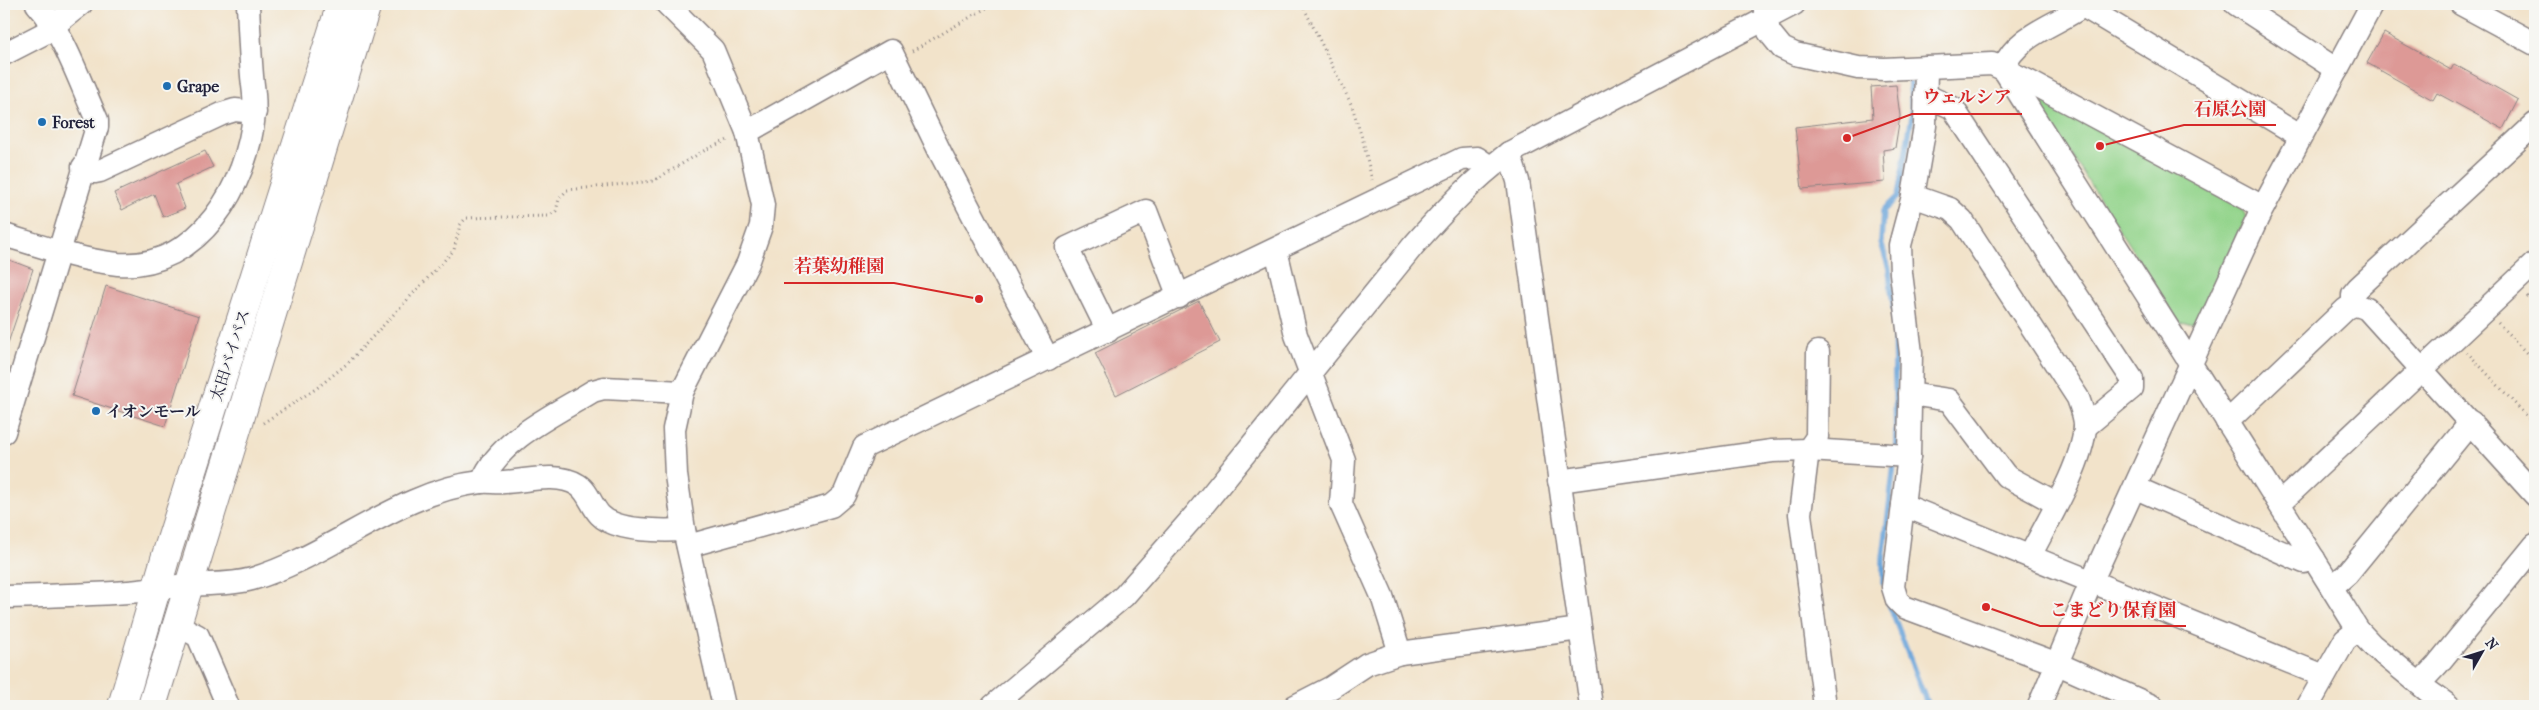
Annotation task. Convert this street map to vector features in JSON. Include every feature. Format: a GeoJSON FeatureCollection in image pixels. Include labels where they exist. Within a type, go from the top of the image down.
{"type":"FeatureCollection","features":[{"type":"Feature","properties":{"kind":"highway","name":"太田バイパス"},"geometry":{"type":"LineString","coordinates":[[122,706],[156,588],[341,4]]}},
{"type":"Feature","properties":{"kind":"highway","name":"太田バイパス"},"geometry":{"type":"LineString","coordinates":[[152,706],[366,4]]}},
{"type":"Feature","properties":{"kind":"street"},"geometry":{"type":"LineString","coordinates":[[4,432],[97,120],[53,26],[37,4]]}},
{"type":"Feature","properties":{"kind":"street"},"geometry":{"type":"LineString","coordinates":[[4,54],[24,45],[53,26],[81,4]]}},
{"type":"Feature","properties":{"kind":"street"},"geometry":{"type":"LineString","coordinates":[[4,235],[78,258],[119,264],[160,257],[193,240],[216,215],[232,191],[251,139],[255,112],[248,4]]}},
{"type":"Feature","properties":{"kind":"street"},"geometry":{"type":"LineString","coordinates":[[313,94],[310,67],[327,4]]}},
{"type":"Feature","properties":{"kind":"street"},"geometry":{"type":"LineString","coordinates":[[667,4],[713,50],[747,132],[763,205],[761,226],[748,263],[682,392],[674,429],[676,475],[686,538],[724,706]]}},
{"type":"Feature","properties":{"kind":"street"},"geometry":{"type":"LineString","coordinates":[[993,706],[1124,596],[1172,543],[1448,206],[1490,167],[1509,153],[1765,11],[1794,4]]}},
{"type":"Feature","properties":{"kind":"street"},"geometry":{"type":"LineString","coordinates":[[2039,706],[2092,580],[2136,488],[2189,364],[2263,208],[2372,4]]}},
{"type":"Feature","properties":{"kind":"street"},"geometry":{"type":"LineString","coordinates":[[2461,4],[2535,44]]}},
{"type":"Feature","properties":{"kind":"street"},"geometry":{"type":"LineString","coordinates":[[2003,68],[2008,54],[2020,44],[2085,5],[2300,136]]}},
{"type":"Feature","properties":{"kind":"street"},"geometry":{"type":"LineString","coordinates":[[2248,7],[2337,70]]}},
{"type":"Feature","properties":{"kind":"street"},"geometry":{"type":"LineString","coordinates":[[1765,11],[1769,32],[1776,42],[1795,54],[1858,68],[1884,69],[1992,64],[2003,68],[2263,208]]}},
{"type":"Feature","properties":{"kind":"street"},"geometry":{"type":"LineString","coordinates":[[747,132],[891,51],[941,154],[1048,360]]}},
{"type":"Feature","properties":{"kind":"street"},"geometry":{"type":"LineString","coordinates":[[1926,67],[1925,126],[1913,196],[1900,245],[1901,272],[1911,353],[1909,456],[1893,587],[1897,600],[1904,607],[2058,664],[2152,706]]}},
{"type":"Feature","properties":{"kind":"street"},"geometry":{"type":"LineString","coordinates":[[2003,68],[2189,364],[2280,503],[2358,630],[2372,645],[2434,698]]}},
{"type":"Feature","properties":{"kind":"street"},"geometry":{"type":"LineString","coordinates":[[1925,95],[1954,108],[2132,379],[2132,388],[2085,427]]}},
{"type":"Feature","properties":{"kind":"street"},"geometry":{"type":"LineString","coordinates":[[82,167],[95,172],[100,171],[222,114],[235,110],[255,112]]}},
{"type":"Feature","properties":{"kind":"street"},"geometry":{"type":"LineString","coordinates":[[2227,422],[2353,305],[2353,294],[2358,288],[2535,124]]}},
{"type":"Feature","properties":{"kind":"street"},"geometry":{"type":"LineString","coordinates":[[1509,153],[1518,181],[1591,706]]}},
{"type":"Feature","properties":{"kind":"street"},"geometry":{"type":"LineString","coordinates":[[4,597],[130,592],[189,584],[216,585],[251,579],[282,568],[418,500],[450,488],[482,482],[503,483],[525,479],[566,480],[579,485],[601,516],[620,524],[686,538],[831,506],[844,495],[864,447],[1462,159],[1477,158],[1490,167]]}},
{"type":"Feature","properties":{"kind":"street"},"geometry":{"type":"LineString","coordinates":[[1913,196],[1950,209],[1962,220],[2078,398],[2085,427],[2074,466],[2030,556]]}},
{"type":"Feature","properties":{"kind":"street"},"geometry":{"type":"LineString","coordinates":[[1108,331],[1067,248],[1146,211],[1180,296]]}},
{"type":"Feature","properties":{"kind":"street"},"geometry":{"type":"LineString","coordinates":[[1276,250],[1296,335],[1312,372],[1344,460],[1341,504],[1382,596],[1400,653]]}},
{"type":"Feature","properties":{"kind":"street"},"geometry":{"type":"LineString","coordinates":[[2280,503],[2535,263]]}},
{"type":"Feature","properties":{"kind":"street"},"geometry":{"type":"LineString","coordinates":[[2353,305],[2367,310],[2471,422],[2535,495]]}},
{"type":"Feature","properties":{"kind":"street"},"geometry":{"type":"LineString","coordinates":[[1818,352],[1817,437],[1808,450],[1800,514],[1825,706]]}},
{"type":"Feature","properties":{"kind":"street"},"geometry":{"type":"LineString","coordinates":[[482,482],[488,466],[510,444],[593,390],[604,388],[682,392]]}},
{"type":"Feature","properties":{"kind":"street"},"geometry":{"type":"LineString","coordinates":[[1910,394],[1949,400],[2006,476],[2056,503]]}},
{"type":"Feature","properties":{"kind":"street"},"geometry":{"type":"LineString","coordinates":[[2338,596],[2347,574],[2471,422]]}},
{"type":"Feature","properties":{"kind":"street"},"geometry":{"type":"LineString","coordinates":[[1559,481],[1772,451],[1808,450],[1909,456]]}},
{"type":"Feature","properties":{"kind":"street"},"geometry":{"type":"LineString","coordinates":[[2136,488],[2304,562],[2314,560]]}},
{"type":"Feature","properties":{"kind":"street"},"geometry":{"type":"LineString","coordinates":[[1903,505],[2092,580],[2324,676]]}},
{"type":"Feature","properties":{"kind":"street"},"geometry":{"type":"LineString","coordinates":[[2434,698],[2438,665],[2535,544]]}},
{"type":"Feature","properties":{"kind":"street"},"geometry":{"type":"LineString","coordinates":[[177,625],[198,636],[228,706]]}},
{"type":"Feature","properties":{"kind":"street"},"geometry":{"type":"LineString","coordinates":[[1295,706],[1367,664],[1400,653],[1580,629]]}},
{"type":"Feature","properties":{"kind":"street"},"geometry":{"type":"LineString","coordinates":[[2308,706],[2345,640],[2358,630]]}},
{"type":"Feature","properties":{"kind":"path"},"geometry":{"type":"LineString","coordinates":[[896,60],[993,4]]}},
{"type":"Feature","properties":{"kind":"path"},"geometry":{"type":"LineString","coordinates":[[1302,4],[1352,106],[1365,150],[1372,182],[1374,203]]}},
{"type":"Feature","properties":{"kind":"path"},"geometry":{"type":"LineString","coordinates":[[259,425],[317,388],[348,363],[454,250],[460,225],[466,218],[548,216],[556,211],[560,199],[567,190],[653,181],[707,149],[747,132]]}},
{"type":"Feature","properties":{"kind":"path"},"geometry":{"type":"LineString","coordinates":[[2486,309],[2535,362]]}},
{"type":"Feature","properties":{"kind":"path"},"geometry":{"type":"LineString","coordinates":[[2455,339],[2535,425]]}},
{"type":"Feature","properties":{"kind":"green space"},"geometry":{"type":"Polygon","coordinates":[[[2027,86],[2241,206],[2246,217],[2196,322],[2179,323],[2027,86]]]}},
{"type":"Feature","properties":{"kind":"building"},"geometry":{"type":"Polygon","coordinates":[[[2384,33],[2451,70],[2454,64],[2518,100],[2503,129],[2437,93],[2433,100],[2367,63],[2384,33]]]}},
{"type":"Feature","properties":{"kind":"building"},"geometry":{"type":"Polygon","coordinates":[[[1896,85],[1900,116],[1895,148],[1883,150],[1885,182],[1802,189],[1795,127],[1873,118],[1871,87],[1896,85]]]}},
{"type":"Feature","properties":{"kind":"building"},"geometry":{"type":"Polygon","coordinates":[[[205,151],[213,167],[176,184],[185,208],[163,217],[154,194],[122,210],[114,193],[205,151]]]}},
{"type":"Feature","properties":{"kind":"building"},"geometry":{"type":"Polygon","coordinates":[[[4,258],[33,269],[6,349],[4,348],[4,258]]]}},
{"type":"Feature","properties":{"kind":"building"},"geometry":{"type":"Polygon","coordinates":[[[106,286],[199,316],[165,426],[72,396],[106,286]]]}},
{"type":"Feature","properties":{"kind":"building"},"geometry":{"type":"Polygon","coordinates":[[[1199,301],[1220,342],[1116,395],[1095,353],[1199,301]]]}},
{"type":"Feature","properties":{"kind":"waterway"},"geometry":{"type":"LineString","coordinates":[[1896,448],[1894,314],[1889,269],[1881,242],[1883,211],[1898,196],[1912,116],[1910,84]]}},
{"type":"Feature","properties":{"kind":"waterway"},"geometry":{"type":"LineString","coordinates":[[1883,583],[1883,559],[1894,464]]}},
{"type":"Feature","properties":{"kind":"waterway"},"geometry":{"type":"LineString","coordinates":[[1889,604],[1928,706]]}},
{"type":"Feature","properties":{"kind":"place","name":"Grape"},"geometry":{"type":"Point","coordinates":[167,86]}},
{"type":"Feature","properties":{"kind":"place","name":"Forest"},"geometry":{"type":"Point","coordinates":[42,122]}},
{"type":"Feature","properties":{"kind":"place","name":"ウェルシア"},"geometry":{"type":"Point","coordinates":[1847,138]}},
{"type":"Feature","properties":{"kind":"place","name":"石原公園"},"geometry":{"type":"Point","coordinates":[2100,146]}},
{"type":"Feature","properties":{"kind":"place","name":"若葉幼稚園"},"geometry":{"type":"Point","coordinates":[979,299]}},
{"type":"Feature","properties":{"kind":"place","name":"イオンモール"},"geometry":{"type":"Point","coordinates":[96,411]}},
{"type":"Feature","properties":{"kind":"place","name":"こまどり保育園"},"geometry":{"type":"Point","coordinates":[1986,607]}}]}
